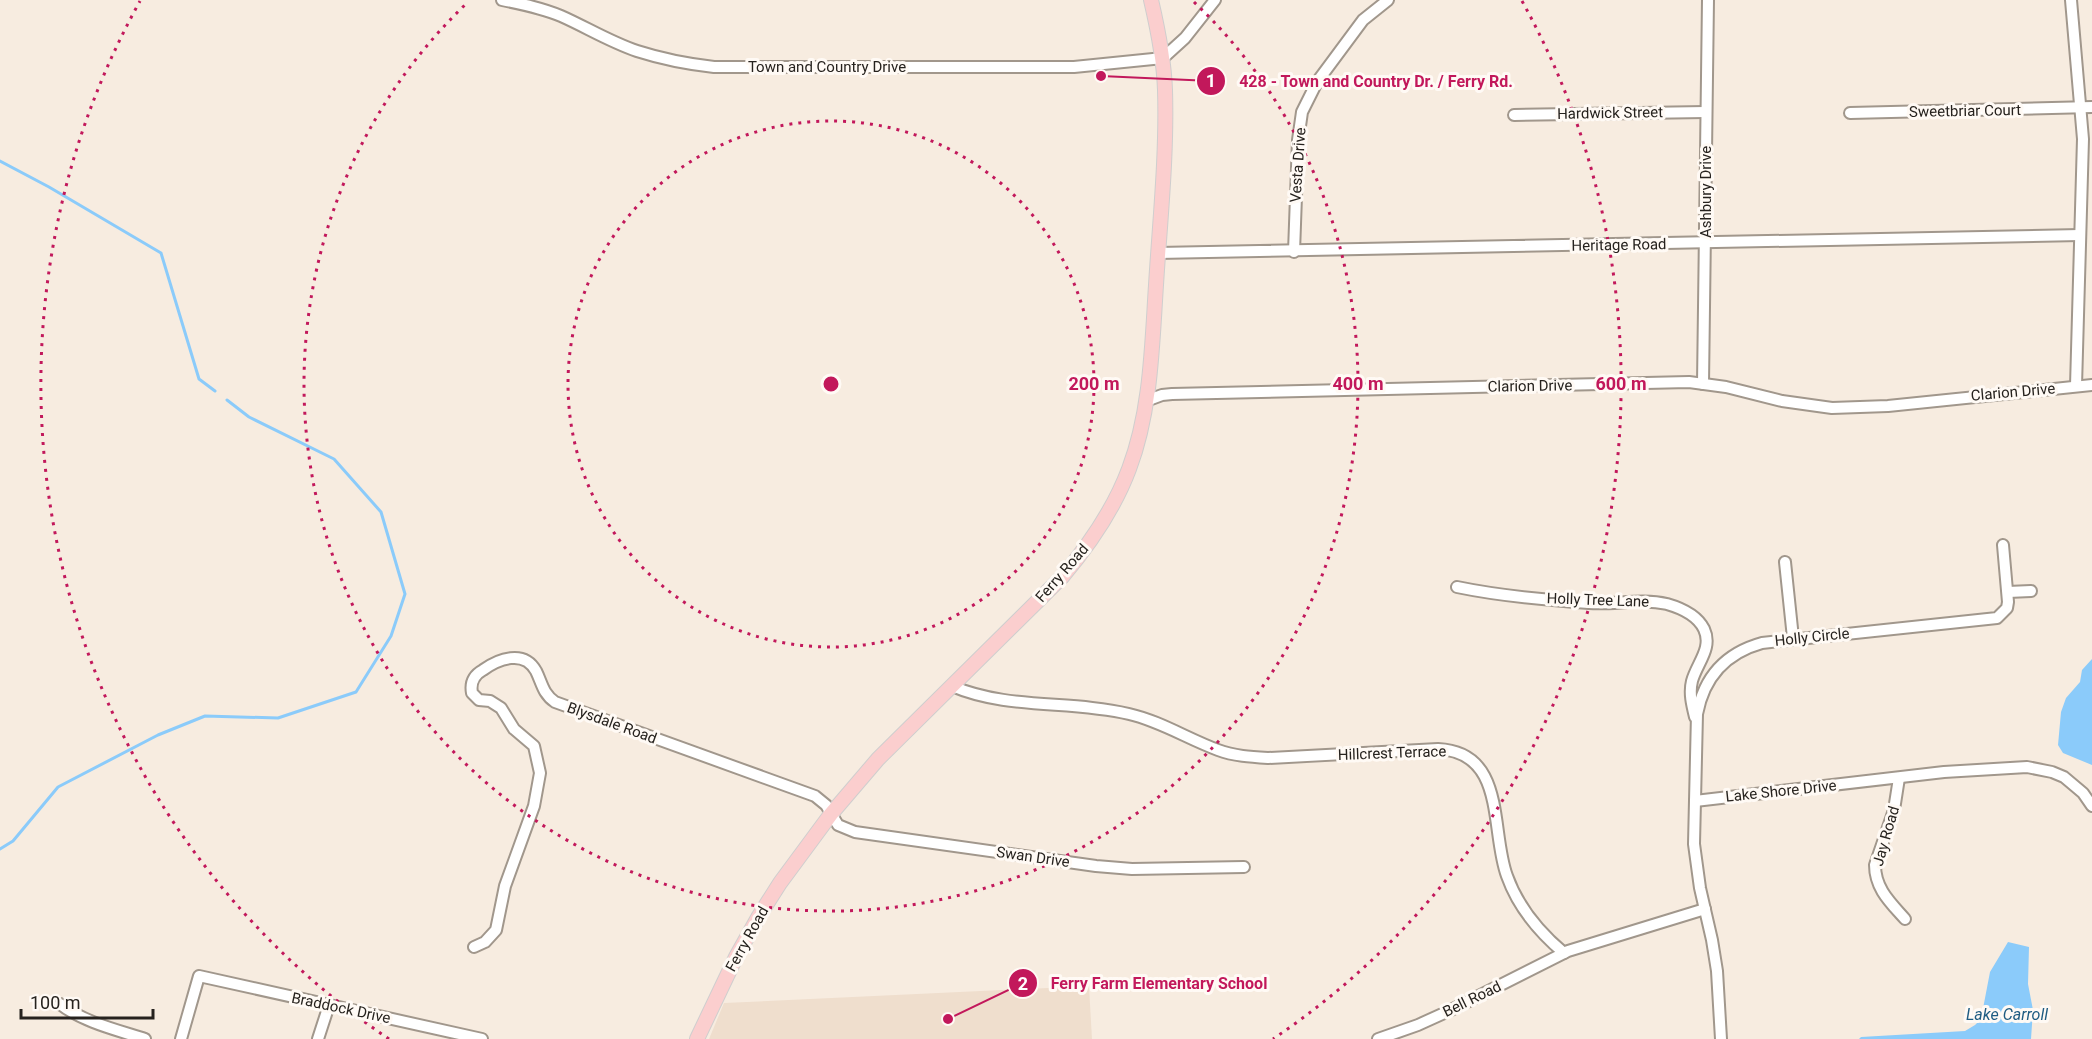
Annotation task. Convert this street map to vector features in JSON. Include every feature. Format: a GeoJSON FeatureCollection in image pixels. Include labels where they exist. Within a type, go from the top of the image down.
{"type":"FeatureCollection","features":[{"type":"Feature","properties":{"kind":"main road","name":"Ferry Road"},"geometry":{"type":"LineString","coordinates":[[697,1039],[736,957],[759,916],[780,883],[831,814],[878,759],[1062,577],[1088,545],[1107,516],[1129,469],[1142,427],[1146,401],[1158,253],[1165,118],[1162,58],[1152,0]]}},
{"type":"Feature","properties":{"kind":"street","name":"Town and Country Drive"},"geometry":{"type":"LineString","coordinates":[[502,0],[525,4],[560,15],[635,51],[676,62],[714,67],[1074,67],[1162,58]]}},
{"type":"Feature","properties":{"kind":"street"},"geometry":{"type":"LineString","coordinates":[[1162,58],[1185,38],[1215,0]]}},
{"type":"Feature","properties":{"kind":"street","name":"Vesta Drive"},"geometry":{"type":"LineString","coordinates":[[1293,252],[1298,140],[1302,112],[1317,82],[1363,20],[1388,0]]}},
{"type":"Feature","properties":{"kind":"street","name":"Ashbury Drive"},"geometry":{"type":"LineString","coordinates":[[1703,384],[1708,0]]}},
{"type":"Feature","properties":{"kind":"street"},"geometry":{"type":"LineString","coordinates":[[2072,0],[2086,107],[2076,386]]}},
{"type":"Feature","properties":{"kind":"street","name":"Sweetbriar Court"},"geometry":{"type":"LineString","coordinates":[[1850,113],[2086,107]]}},
{"type":"Feature","properties":{"kind":"street","name":"Hardwick Street"},"geometry":{"type":"LineString","coordinates":[[1514,115],[1706,112]]}},
{"type":"Feature","properties":{"kind":"street","name":"Heritage Road"},"geometry":{"type":"LineString","coordinates":[[1158,253],[2080,236]]}},
{"type":"Feature","properties":{"kind":"street","name":"Clarion Drive"},"geometry":{"type":"LineString","coordinates":[[1146,401],[1172,394],[1703,384],[1737,389],[1782,401],[1832,408],[1887,406],[2092,385]]}},
{"type":"Feature","properties":{"kind":"street"},"geometry":{"type":"LineString","coordinates":[[2003,545],[2008,592],[2031,591]]}},
{"type":"Feature","properties":{"kind":"street"},"geometry":{"type":"LineString","coordinates":[[1785,562],[1793,638]]}},
{"type":"Feature","properties":{"kind":"street","name":"Holly Tree Lane"},"geometry":{"type":"LineString","coordinates":[[1457,587],[1491,594],[1589,603],[1654,602],[1682,609],[1699,622],[1706,636],[1705,652],[1691,689],[1697,723]]}},
{"type":"Feature","properties":{"kind":"street","name":"Holly Circle"},"geometry":{"type":"LineString","coordinates":[[1695,801],[1697,723],[1700,701],[1704,689],[1717,669],[1727,660],[1749,646],[1793,638],[1992,620],[2003,614],[2007,608],[2008,592]]}},
{"type":"Feature","properties":{"kind":"street","name":"Blysdale Road"},"geometry":{"type":"LineString","coordinates":[[474,947],[485,942],[496,930],[505,885],[532,812],[540,773],[540,764],[534,746],[514,729],[501,708],[490,701],[479,700],[472,693],[473,678],[495,662],[511,658],[525,660],[536,670],[545,693],[555,702],[815,796],[821,800],[831,814]]}},
{"type":"Feature","properties":{"kind":"street","name":"Hillcrest Terrace"},"geometry":{"type":"LineString","coordinates":[[952,686],[979,696],[999,700],[1128,714],[1166,726],[1219,750],[1247,757],[1268,758],[1438,749],[1456,752],[1472,760],[1489,783],[1503,861],[1512,889],[1538,928],[1564,953]]}},
{"type":"Feature","properties":{"kind":"street","name":"Lake Shore Drive"},"geometry":{"type":"LineString","coordinates":[[1695,801],[1944,772],[2027,767],[2040,768],[2058,774],[2074,784],[2092,806]]}},
{"type":"Feature","properties":{"kind":"street","name":"Jay Road"},"geometry":{"type":"LineString","coordinates":[[1899,778],[1894,810],[1875,865],[1875,874],[1881,891],[1905,919]]}},
{"type":"Feature","properties":{"kind":"street"},"geometry":{"type":"LineString","coordinates":[[1695,801],[1694,844],[1705,909],[1713,939],[1721,1039]]}},
{"type":"Feature","properties":{"kind":"street","name":"Swan Drive"},"geometry":{"type":"LineString","coordinates":[[831,814],[838,825],[855,832],[1096,866],[1132,869],[1244,867]]}},
{"type":"Feature","properties":{"kind":"street"},"geometry":{"type":"LineString","coordinates":[[1564,953],[1705,909]]}},
{"type":"Feature","properties":{"kind":"street","name":"Bell Road"},"geometry":{"type":"LineString","coordinates":[[1378,1039],[1451,1010],[1564,953]]}},
{"type":"Feature","properties":{"kind":"street","name":"Braddock Drive"},"geometry":{"type":"LineString","coordinates":[[181,1039],[199,976],[456,1036],[483,1039]]}},
{"type":"Feature","properties":{"kind":"street"},"geometry":{"type":"LineString","coordinates":[[60,1004],[84,1018],[145,1039]]}},
{"type":"Feature","properties":{"kind":"street"},"geometry":{"type":"LineString","coordinates":[[318,1039],[329,1005]]}},
{"type":"Feature","properties":{"kind":"shaded area"},"geometry":{"type":"Polygon","coordinates":[[[1089,986],[1092,1039],[709,1039],[724,1003],[1089,986]]]}},
{"type":"Feature","properties":{"kind":"water"},"geometry":{"type":"Polygon","coordinates":[[[2092,659],[2092,765],[2063,753],[2058,745],[2061,712],[2066,698],[2080,682],[2082,670],[2092,659]]]}},
{"type":"Feature","properties":{"kind":"water","name":"Lake Carroll"},"geometry":{"type":"Polygon","coordinates":[[[2008,942],[2029,947],[2028,984],[2033,1010],[2031,1039],[1859,1039],[1861,1037],[1965,1031],[1975,1025],[1981,1019],[1990,972],[2008,942]]]}},
{"type":"Feature","properties":{"kind":"waterway"},"geometry":{"type":"LineString","coordinates":[[0,161],[161,253],[199,379],[215,391]]}},
{"type":"Feature","properties":{"kind":"waterway"},"geometry":{"type":"LineString","coordinates":[[0,849],[13,841],[58,787],[158,735],[205,716],[278,718],[356,692],[391,636],[405,594],[381,512],[334,459],[249,417],[227,400]]}},
{"type":"Feature","properties":{"kind":"place","name":"428 - Town and Country Dr. / Ferry Rd."},"geometry":{"type":"Point","coordinates":[1101,76]}},
{"type":"Feature","properties":{"kind":"place","name":"Ferry Farm Elementary School"},"geometry":{"type":"Point","coordinates":[948,1019]}}]}
